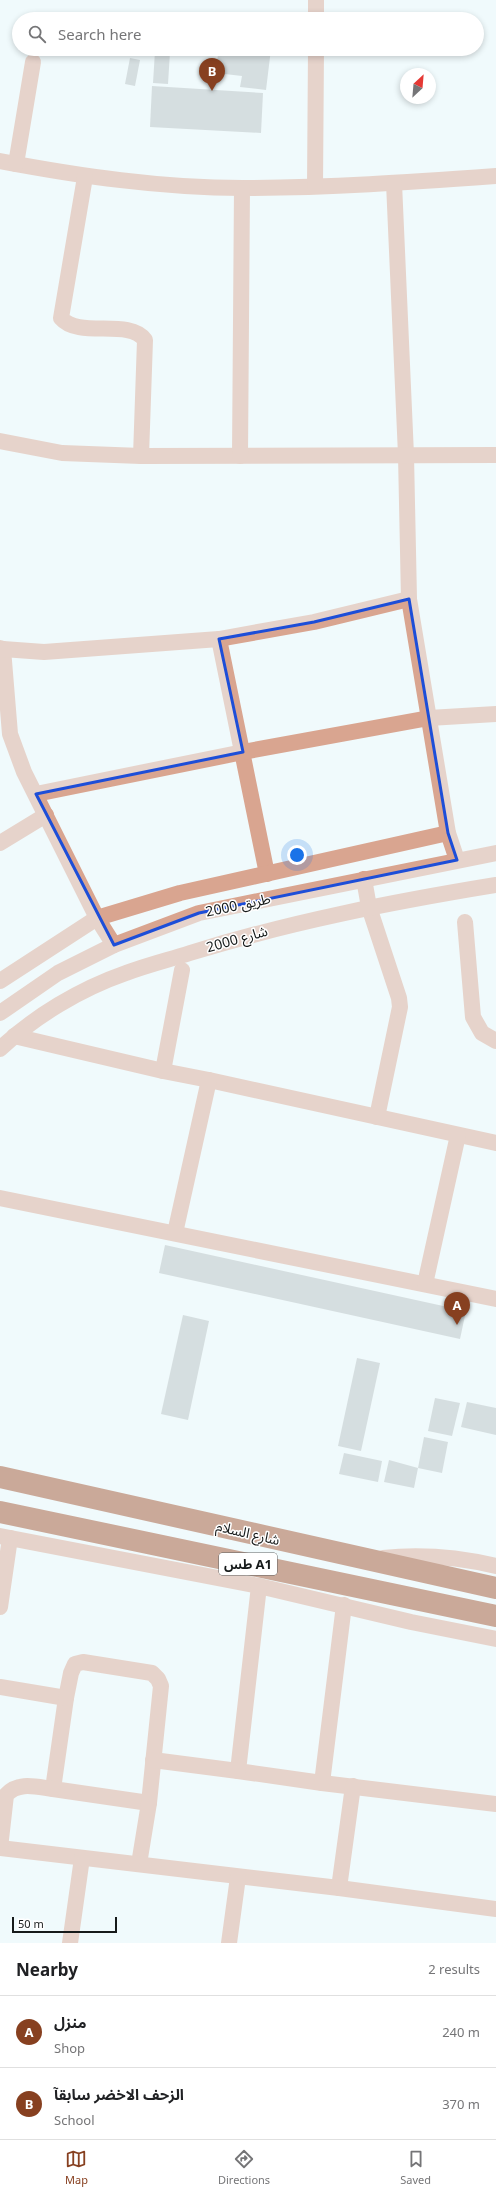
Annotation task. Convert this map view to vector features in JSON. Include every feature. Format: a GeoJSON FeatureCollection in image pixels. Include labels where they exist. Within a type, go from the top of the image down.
{"type":"FeatureCollection","features":[{"type":"Feature","properties":{"kind":"highway","name":"شارع السلام"},"geometry":{"type":"LineString","coordinates":[[0,1477],[365,1560],[496,1588]]}},
{"type":"Feature","properties":{"kind":"highway","name":"طس A1"},"geometry":{"type":"LineString","coordinates":[[0,1512],[496,1616]]}},
{"type":"Feature","properties":{"kind":"street"},"geometry":{"type":"LineString","coordinates":[[316,0],[316,12]]}},
{"type":"Feature","properties":{"kind":"street"},"geometry":{"type":"LineString","coordinates":[[315,186],[316,56]]}},
{"type":"Feature","properties":{"kind":"street"},"geometry":{"type":"LineString","coordinates":[[33,62],[8,163],[85,177],[165,184],[242,188],[394,183],[496,176]]}},
{"type":"Feature","properties":{"kind":"street"},"geometry":{"type":"LineString","coordinates":[[85,177],[61,318],[70,326],[136,332],[145,340],[141,456]]}},
{"type":"Feature","properties":{"kind":"street"},"geometry":{"type":"LineString","coordinates":[[394,183],[406,455],[409,599],[448,833],[457,860]]}},
{"type":"Feature","properties":{"kind":"street"},"geometry":{"type":"LineString","coordinates":[[240,456],[242,188]]}},
{"type":"Feature","properties":{"kind":"street"},"geometry":{"type":"LineString","coordinates":[[0,441],[62,453],[141,456],[496,455]]}},
{"type":"Feature","properties":{"kind":"street"},"geometry":{"type":"LineString","coordinates":[[114,945],[97,918],[5,734],[2,648],[44,652],[219,639],[314,622],[409,599]]}},
{"type":"Feature","properties":{"kind":"street"},"geometry":{"type":"LineString","coordinates":[[219,639],[267,874]]}},
{"type":"Feature","properties":{"kind":"street"},"geometry":{"type":"LineString","coordinates":[[36,794],[243,752],[429,718],[496,714]]}},
{"type":"Feature","properties":{"kind":"street"},"geometry":{"type":"LineString","coordinates":[[0,843],[46,816]]}},
{"type":"Feature","properties":{"kind":"street"},"geometry":{"type":"LineString","coordinates":[[0,981],[97,918],[180,893],[448,833]]}},
{"type":"Feature","properties":{"kind":"street","name":"طريق 2000"},"geometry":{"type":"LineString","coordinates":[[0,1013],[58,973],[114,945],[199,913],[364,878],[496,853]]}},
{"type":"Feature","properties":{"kind":"street"},"geometry":{"type":"LineString","coordinates":[[364,878],[369,907],[397,992],[400,1007],[377,1117]]}},
{"type":"Feature","properties":{"kind":"street","name":"شارع 2000"},"geometry":{"type":"LineString","coordinates":[[0,1049],[14,1036],[73,997],[125,973],[294,923],[369,907],[496,885]]}},
{"type":"Feature","properties":{"kind":"street"},"geometry":{"type":"LineString","coordinates":[[465,922],[472,1017],[482,1033],[496,1041]]}},
{"type":"Feature","properties":{"kind":"street"},"geometry":{"type":"LineString","coordinates":[[163,1071],[182,970]]}},
{"type":"Feature","properties":{"kind":"street"},"geometry":{"type":"LineString","coordinates":[[14,1036],[163,1071],[496,1143]]}},
{"type":"Feature","properties":{"kind":"street"},"geometry":{"type":"LineString","coordinates":[[175,1233],[209,1080]]}},
{"type":"Feature","properties":{"kind":"street"},"geometry":{"type":"LineString","coordinates":[[425,1284],[458,1135]]}},
{"type":"Feature","properties":{"kind":"street"},"geometry":{"type":"LineString","coordinates":[[0,1198],[496,1299]]}},
{"type":"Feature","properties":{"kind":"street"},"geometry":{"type":"LineString","coordinates":[[0,1606],[5,1537],[259,1586],[411,1622],[496,1639]]}},
{"type":"Feature","properties":{"kind":"street"},"geometry":{"type":"LineString","coordinates":[[365,1560],[414,1555],[467,1559],[496,1566]]}},
{"type":"Feature","properties":{"kind":"street"},"geometry":{"type":"LineString","coordinates":[[238,1771],[259,1586]]}},
{"type":"Feature","properties":{"kind":"street"},"geometry":{"type":"LineString","coordinates":[[322,1783],[344,1605]]}},
{"type":"Feature","properties":{"kind":"street"},"geometry":{"type":"LineString","coordinates":[[53,1789],[66,1698],[71,1673],[75,1664],[83,1662],[152,1673],[158,1679],[161,1686],[149,1803],[139,1864]]}},
{"type":"Feature","properties":{"kind":"street"},"geometry":{"type":"LineString","coordinates":[[0,1688],[66,1698]]}},
{"type":"Feature","properties":{"kind":"street"},"geometry":{"type":"LineString","coordinates":[[153,1760],[322,1783],[496,1804]]}},
{"type":"Feature","properties":{"kind":"street"},"geometry":{"type":"LineString","coordinates":[[149,1803],[53,1789],[20,1786],[12,1788],[6,1795],[0,1848],[339,1888],[496,1909]]}},
{"type":"Feature","properties":{"kind":"street"},"geometry":{"type":"LineString","coordinates":[[339,1888],[353,1786]]}},
{"type":"Feature","properties":{"kind":"street"},"geometry":{"type":"LineString","coordinates":[[70,1943],[82,1858]]}},
{"type":"Feature","properties":{"kind":"street"},"geometry":{"type":"LineString","coordinates":[[229,1943],[238,1877]]}},
{"type":"Feature","properties":{"kind":"highlighted area"},"geometry":{"type":"Polygon","coordinates":[[[409,599],[448,833],[457,860],[199,913],[114,945],[36,794],[243,752],[219,639],[314,622],[409,599]]]}},
{"type":"Feature","properties":{"kind":"building"},"geometry":{"type":"Polygon","coordinates":[[[155,56],[170,56],[168,84],[153,83],[155,56]]]}},
{"type":"Feature","properties":{"kind":"building"},"geometry":{"type":"Polygon","coordinates":[[[218,56],[270,56],[266,90],[240,87],[242,76],[216,73],[218,56]]]}},
{"type":"Feature","properties":{"kind":"building"},"geometry":{"type":"Polygon","coordinates":[[[130,58],[140,60],[135,86],[125,84],[130,58]]]}},
{"type":"Feature","properties":{"kind":"building"},"geometry":{"type":"Polygon","coordinates":[[[152,86],[263,93],[261,133],[150,127],[152,86]]]}},
{"type":"Feature","properties":{"kind":"building"},"geometry":{"type":"Polygon","coordinates":[[[165,1245],[466,1311],[460,1339],[159,1273],[165,1245]]]}},
{"type":"Feature","properties":{"kind":"building"},"geometry":{"type":"Polygon","coordinates":[[[183,1315],[209,1321],[188,1420],[161,1414],[183,1315]]]}},
{"type":"Feature","properties":{"kind":"building"},"geometry":{"type":"Polygon","coordinates":[[[357,1358],[380,1363],[361,1451],[338,1446],[357,1358]]]}},
{"type":"Feature","properties":{"kind":"building"},"geometry":{"type":"Polygon","coordinates":[[[435,1398],[460,1403],[452,1436],[428,1431],[435,1398]]]}},
{"type":"Feature","properties":{"kind":"building"},"geometry":{"type":"Polygon","coordinates":[[[467,1402],[496,1408],[496,1435],[461,1427],[467,1402]]]}},
{"type":"Feature","properties":{"kind":"building"},"geometry":{"type":"Polygon","coordinates":[[[424,1437],[448,1442],[442,1473],[418,1468],[424,1437]]]}},
{"type":"Feature","properties":{"kind":"building"},"geometry":{"type":"Polygon","coordinates":[[[344,1453],[382,1461],[378,1482],[339,1474],[344,1453]]]}},
{"type":"Feature","properties":{"kind":"building"},"geometry":{"type":"Polygon","coordinates":[[[389,1460],[418,1468],[414,1488],[384,1482],[389,1460]]]}},
{"type":"Feature","properties":{"kind":"place","name":"الزحف الاخضر سابقآ"},"geometry":{"type":"Point","coordinates":[212,91]}},
{"type":"Feature","properties":{"kind":"place","name":"منزل"},"geometry":{"type":"Point","coordinates":[457,1325]}}]}
